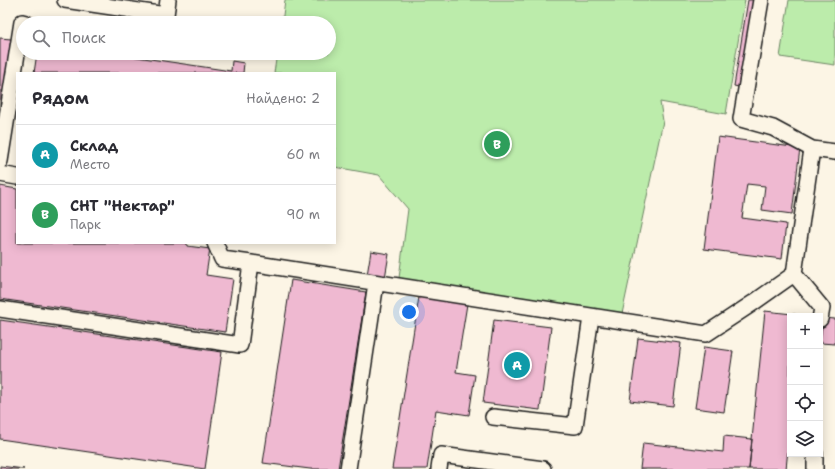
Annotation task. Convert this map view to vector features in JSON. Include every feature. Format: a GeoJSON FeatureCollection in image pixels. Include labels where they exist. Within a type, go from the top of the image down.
{"type":"FeatureCollection","features":[{"type":"Feature","properties":{"kind":"street"},"geometry":{"type":"LineString","coordinates":[[65,0],[167,7]]}},
{"type":"Feature","properties":{"kind":"street"},"geometry":{"type":"LineString","coordinates":[[761,0],[741,119],[773,128],[812,149],[835,152]]}},
{"type":"Feature","properties":{"kind":"street"},"geometry":{"type":"LineString","coordinates":[[0,161],[16,60]]}},
{"type":"Feature","properties":{"kind":"street"},"geometry":{"type":"LineString","coordinates":[[215,244],[222,259],[706,334],[794,274],[812,149]]}},
{"type":"Feature","properties":{"kind":"street"},"geometry":{"type":"LineString","coordinates":[[0,174],[16,177]]}},
{"type":"Feature","properties":{"kind":"street"},"geometry":{"type":"LineString","coordinates":[[0,310],[240,345],[251,263]]}},
{"type":"Feature","properties":{"kind":"street"},"geometry":{"type":"LineString","coordinates":[[794,274],[822,308],[821,313]]}},
{"type":"Feature","properties":{"kind":"street"},"geometry":{"type":"LineString","coordinates":[[348,469],[376,283]]}},
{"type":"Feature","properties":{"kind":"street"},"geometry":{"type":"LineString","coordinates":[[493,417],[575,426],[591,317]]}},
{"type":"Feature","properties":{"kind":"street"},"geometry":{"type":"LineString","coordinates":[[439,469],[441,455],[543,469]]}},
{"type":"Feature","properties":{"kind":"street"},"geometry":{"type":"LineString","coordinates":[[815,457],[815,469]]}},
{"type":"Feature","properties":{"kind":"green space"},"geometry":{"type":"Polygon","coordinates":[[[285,0],[745,0],[726,114],[660,102],[663,121],[622,314],[399,278],[408,209],[379,175],[336,167],[336,72],[274,72],[276,60],[336,60],[336,16],[283,16],[285,0]]]}},
{"type":"Feature","properties":{"kind":"green space"},"geometry":{"type":"Polygon","coordinates":[[[789,0],[835,0],[835,65],[780,57],[789,0]]]}},
{"type":"Feature","properties":{"kind":"building"},"geometry":{"type":"Polygon","coordinates":[[[748,0],[757,0],[743,88],[734,86],[748,0]]]}},
{"type":"Feature","properties":{"kind":"building"},"geometry":{"type":"Polygon","coordinates":[[[0,38],[11,39],[0,117],[0,38]]]}},
{"type":"Feature","properties":{"kind":"building"},"geometry":{"type":"Polygon","coordinates":[[[36,60],[157,60],[231,71],[232,61],[244,63],[243,72],[34,72],[36,60]]]}},
{"type":"Feature","properties":{"kind":"building"},"geometry":{"type":"Polygon","coordinates":[[[718,137],[800,148],[792,214],[762,210],[765,186],[747,184],[742,218],[786,224],[782,259],[704,249],[718,137]]]}},
{"type":"Feature","properties":{"kind":"building"},"geometry":{"type":"Polygon","coordinates":[[[0,186],[16,189],[16,244],[187,244],[187,246],[210,249],[206,275],[233,279],[225,332],[0,299],[0,186]]]}},
{"type":"Feature","properties":{"kind":"building"},"geometry":{"type":"Polygon","coordinates":[[[371,251],[389,254],[385,278],[367,275],[371,251]]]}},
{"type":"Feature","properties":{"kind":"building"},"geometry":{"type":"Polygon","coordinates":[[[291,280],[366,292],[338,469],[310,469],[263,463],[291,280]]]}},
{"type":"Feature","properties":{"kind":"building"},"geometry":{"type":"Polygon","coordinates":[[[419,297],[467,304],[456,372],[475,375],[469,415],[436,410],[427,469],[392,469],[419,297]]]}},
{"type":"Feature","properties":{"kind":"building"},"geometry":{"type":"Polygon","coordinates":[[[765,311],[787,313],[786,469],[749,469],[765,311]]]}},
{"type":"Feature","properties":{"kind":"building"},"geometry":{"type":"Polygon","coordinates":[[[823,318],[835,319],[835,344],[823,343],[823,318]]]}},
{"type":"Feature","properties":{"kind":"building"},"geometry":{"type":"Polygon","coordinates":[[[0,320],[222,352],[205,469],[0,439],[0,320]]]}},
{"type":"Feature","properties":{"kind":"building"},"geometry":{"type":"Polygon","coordinates":[[[494,320],[551,327],[540,410],[483,403],[494,320]]]}},
{"type":"Feature","properties":{"kind":"building"},"geometry":{"type":"Polygon","coordinates":[[[638,338],[681,343],[673,406],[630,401],[638,338]]]}},
{"type":"Feature","properties":{"kind":"building"},"geometry":{"type":"Polygon","coordinates":[[[704,347],[733,351],[724,412],[695,408],[704,347]]]}},
{"type":"Feature","properties":{"kind":"building"},"geometry":{"type":"Polygon","coordinates":[[[724,436],[752,439],[749,469],[640,469],[643,443],[723,452],[724,436]]]}},
{"type":"Feature","properties":{"kind":"building"},"geometry":{"type":"Polygon","coordinates":[[[0,466],[24,469],[0,469],[0,466]]]}},
{"type":"Feature","properties":{"kind":"place","name":"СНТ \"Нектар\""},"geometry":{"type":"Point","coordinates":[497,144]}},
{"type":"Feature","properties":{"kind":"place","name":"Склад"},"geometry":{"type":"Point","coordinates":[517,365]}}]}
